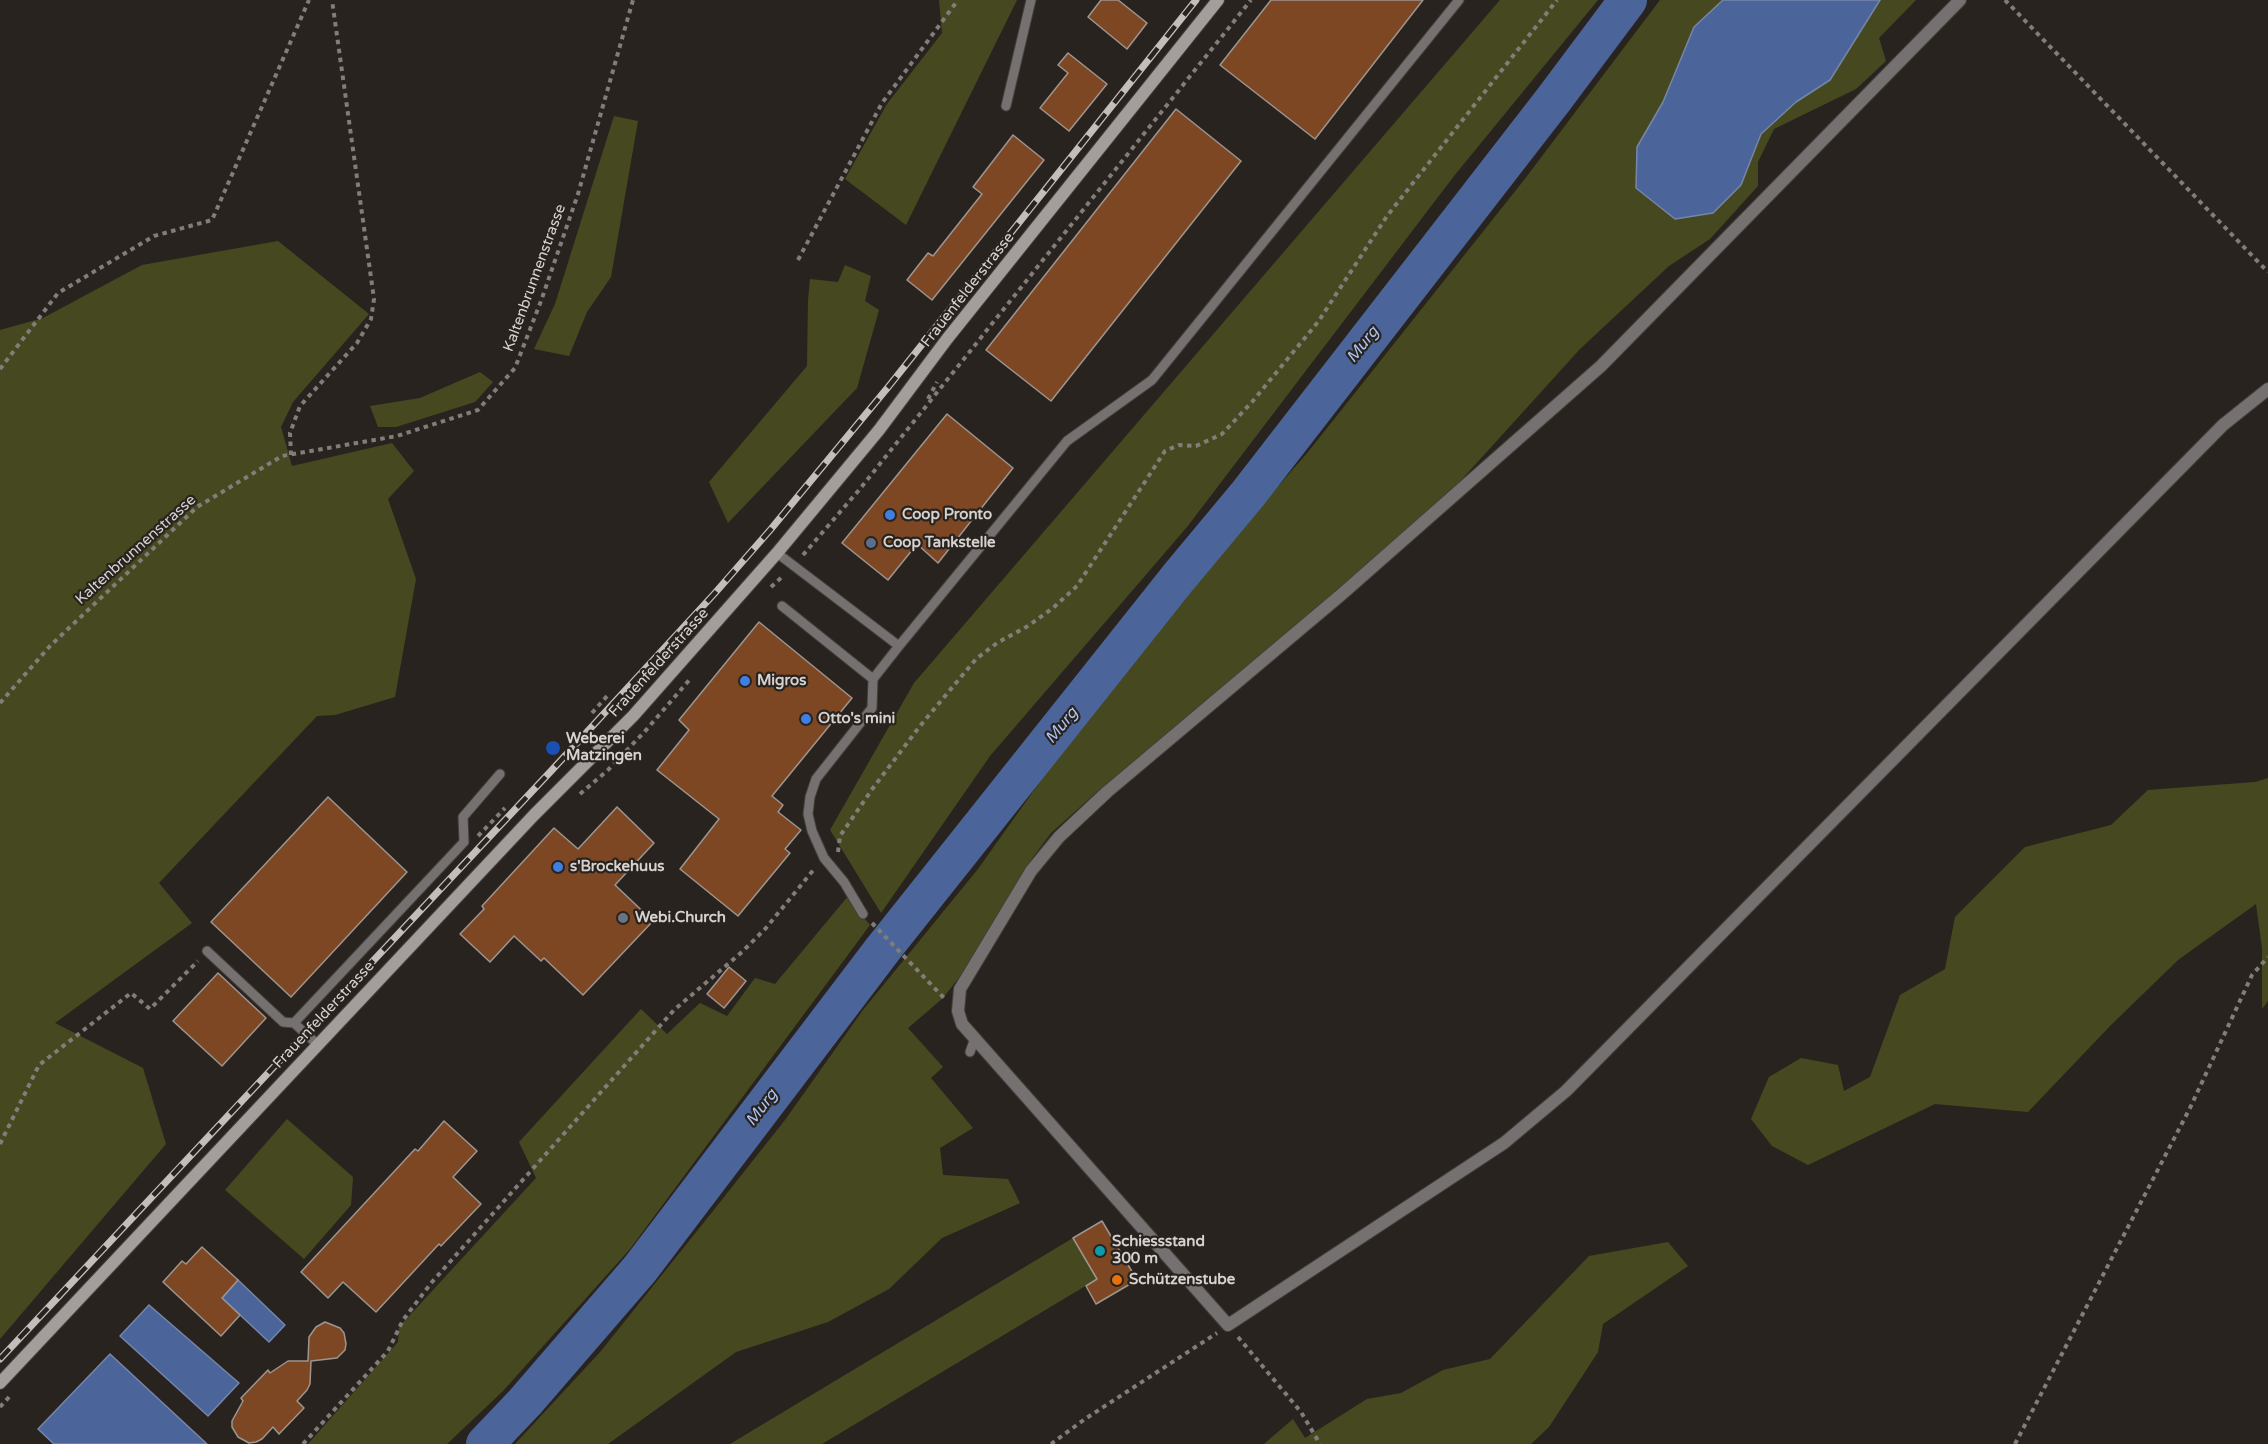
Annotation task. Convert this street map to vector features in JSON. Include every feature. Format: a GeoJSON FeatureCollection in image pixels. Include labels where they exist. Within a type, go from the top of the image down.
{"type":"FeatureCollection","features":[{"type":"Feature","properties":{"kind":"main road","name":"Frauenfelderstrasse"},"geometry":{"type":"LineString","coordinates":[[0,1383],[534,815],[633,716],[777,553],[879,429],[954,330],[1218,0]]}},
{"type":"Feature","properties":{"kind":"street"},"geometry":{"type":"LineString","coordinates":[[1960,0],[1601,366],[1342,594],[1107,792],[1059,837],[1031,871],[960,989],[958,1011],[962,1024],[1228,1326],[1504,1143],[1566,1091],[2223,425],[2268,389]]}},
{"type":"Feature","properties":{"kind":"lane"},"geometry":{"type":"LineString","coordinates":[[1006,106],[1031,0]]}},
{"type":"Feature","properties":{"kind":"lane"},"geometry":{"type":"LineString","coordinates":[[863,914],[844,882],[824,858],[812,831],[808,814],[810,797],[816,779],[872,708],[873,679],[1068,441],[1152,380],[1459,0]]}},
{"type":"Feature","properties":{"kind":"lane"},"geometry":{"type":"LineString","coordinates":[[777,553],[899,646]]}},
{"type":"Feature","properties":{"kind":"lane"},"geometry":{"type":"LineString","coordinates":[[782,606],[873,679]]}},
{"type":"Feature","properties":{"kind":"lane"},"geometry":{"type":"LineString","coordinates":[[294,1023],[464,842],[463,817],[500,774]]}},
{"type":"Feature","properties":{"kind":"lane"},"geometry":{"type":"LineString","coordinates":[[207,951],[283,1022],[294,1023],[317,1044]]}},
{"type":"Feature","properties":{"kind":"lane"},"geometry":{"type":"LineString","coordinates":[[970,1052],[975,1038]]}},
{"type":"Feature","properties":{"kind":"path"},"geometry":{"type":"LineString","coordinates":[[0,369],[58,293],[154,236],[212,220],[309,0]]}},
{"type":"Feature","properties":{"kind":"path"},"geometry":{"type":"LineString","coordinates":[[291,455],[290,433],[300,406],[357,343],[371,319],[374,299],[332,0]]}},
{"type":"Feature","properties":{"kind":"path","name":"Kaltenbrunnenstrasse"},"geometry":{"type":"LineString","coordinates":[[0,703],[50,646],[197,507],[282,456],[397,436],[478,410],[515,368],[578,194],[633,0]]}},
{"type":"Feature","properties":{"kind":"path"},"geometry":{"type":"LineString","coordinates":[[798,260],[882,103],[958,0]]}},
{"type":"Feature","properties":{"kind":"path"},"geometry":{"type":"LineString","coordinates":[[923,408],[1251,0]]}},
{"type":"Feature","properties":{"kind":"path"},"geometry":{"type":"LineString","coordinates":[[838,853],[840,836],[873,788],[920,726],[976,659],[1053,608],[1077,586],[1165,451],[1179,446],[1196,446],[1222,434],[1252,402],[1318,322],[1387,216],[1557,0]]}},
{"type":"Feature","properties":{"kind":"path"},"geometry":{"type":"LineString","coordinates":[[2006,0],[2268,272]]}},
{"type":"Feature","properties":{"kind":"path"},"geometry":{"type":"LineString","coordinates":[[592,713],[608,695]]}},
{"type":"Feature","properties":{"kind":"path"},"geometry":{"type":"LineString","coordinates":[[303,1444],[393,1346],[403,1320],[432,1282],[674,1010],[766,928],[824,858]]}},
{"type":"Feature","properties":{"kind":"path"},"geometry":{"type":"LineString","coordinates":[[863,914],[958,1011]]}},
{"type":"Feature","properties":{"kind":"path"},"geometry":{"type":"LineString","coordinates":[[0,1144],[39,1065],[131,993],[150,1009],[207,951]]}},
{"type":"Feature","properties":{"kind":"path"},"geometry":{"type":"LineString","coordinates":[[2015,1444],[2190,1108],[2252,975],[2268,957]]}},
{"type":"Feature","properties":{"kind":"path"},"geometry":{"type":"LineString","coordinates":[[1051,1444],[1085,1419],[1228,1326],[1301,1412],[1320,1444]]}},
{"type":"Feature","properties":{"kind":"green space"},"geometry":{"type":"Polygon","coordinates":[[[939,0],[1017,0],[906,225],[845,179],[887,104],[942,33],[939,0]]]}},
{"type":"Feature","properties":{"kind":"green space"},"geometry":{"type":"Polygon","coordinates":[[[1500,0],[1598,0],[1454,176],[1187,527],[990,756],[881,913],[830,830],[914,683],[1500,0]]]}},
{"type":"Feature","properties":{"kind":"green space"},"geometry":{"type":"Polygon","coordinates":[[[1660,0],[1723,0],[1694,27],[1663,102],[1637,147],[1741,185],[1761,134],[1796,102],[1830,80],[1880,0],[1916,0],[1879,38],[1886,61],[1856,89],[1774,129],[1758,162],[1758,186],[1710,239],[1669,266],[1580,349],[1435,509],[1098,791],[1051,833],[1033,857],[961,975],[943,998],[908,1028],[943,1067],[931,1078],[973,1128],[940,1148],[943,1175],[1008,1179],[1020,1203],[942,1238],[889,1289],[828,1322],[736,1352],[608,1444],[515,1444],[601,1351],[709,1216],[785,1120],[863,1010],[978,869],[1069,741],[1213,561],[1308,452],[1524,180],[1660,0]]]}},
{"type":"Feature","properties":{"kind":"green space"},"geometry":{"type":"Polygon","coordinates":[[[614,116],[638,121],[611,277],[587,312],[569,356],[534,349],[555,304],[614,116]]]}},
{"type":"Feature","properties":{"kind":"green space"},"geometry":{"type":"Polygon","coordinates":[[[278,241],[369,314],[293,402],[281,427],[292,466],[392,443],[414,471],[388,499],[416,579],[395,697],[335,715],[317,716],[159,883],[192,923],[55,1023],[143,1068],[166,1144],[0,1339],[0,330],[43,318],[142,265],[278,241]]]}},
{"type":"Feature","properties":{"kind":"green space"},"geometry":{"type":"Polygon","coordinates":[[[845,265],[871,276],[865,301],[879,310],[857,388],[728,523],[709,482],[807,366],[810,279],[838,282],[845,265]]]}},
{"type":"Feature","properties":{"kind":"green space"},"geometry":{"type":"Polygon","coordinates":[[[480,372],[493,382],[475,402],[396,427],[378,427],[370,406],[420,398],[480,372]]]}},
{"type":"Feature","properties":{"kind":"green space"},"geometry":{"type":"Polygon","coordinates":[[[2268,778],[2268,1001],[2262,1009],[2262,948],[2256,904],[2178,960],[2110,1026],[2028,1112],[1935,1104],[1808,1165],[1772,1146],[1751,1119],[1769,1077],[1801,1058],[1838,1065],[1844,1091],[1870,1077],[1900,995],[1945,969],[1955,917],[2025,847],[2111,825],[2148,790],[2255,782],[2268,778]]]}},
{"type":"Feature","properties":{"kind":"green space"},"geometry":{"type":"Polygon","coordinates":[[[849,895],[870,925],[630,1249],[503,1391],[447,1444],[308,1444],[398,1342],[399,1327],[536,1178],[519,1142],[641,1009],[667,1034],[700,1003],[727,1016],[755,978],[775,984],[849,895]]]}},
{"type":"Feature","properties":{"kind":"green space"},"geometry":{"type":"Polygon","coordinates":[[[287,1119],[353,1177],[351,1205],[304,1259],[225,1190],[287,1119]]]}},
{"type":"Feature","properties":{"kind":"green space"},"geometry":{"type":"Polygon","coordinates":[[[1073,1238],[1097,1279],[822,1444],[730,1444],[1073,1238]]]}},
{"type":"Feature","properties":{"kind":"green space"},"geometry":{"type":"Polygon","coordinates":[[[1668,1242],[1688,1266],[1603,1324],[1598,1352],[1549,1427],[1531,1444],[1264,1444],[1293,1419],[1305,1438],[1367,1399],[1401,1393],[1443,1370],[1490,1359],[1589,1256],[1668,1242]]]}},
{"type":"Feature","properties":{"kind":"water"},"geometry":{"type":"Polygon","coordinates":[[[1723,0],[1880,0],[1830,80],[1796,102],[1761,134],[1741,185],[1713,213],[1675,219],[1636,188],[1637,147],[1663,102],[1694,27],[1723,0]]]}},
{"type":"Feature","properties":{"kind":"water"},"geometry":{"type":"Polygon","coordinates":[[[238,1280],[285,1325],[269,1342],[222,1298],[238,1280]]]}},
{"type":"Feature","properties":{"kind":"water"},"geometry":{"type":"Polygon","coordinates":[[[149,1305],[239,1383],[208,1416],[120,1336],[149,1305]]]}},
{"type":"Feature","properties":{"kind":"water"},"geometry":{"type":"Polygon","coordinates":[[[110,1354],[207,1444],[54,1444],[38,1429],[110,1354]]]}},
{"type":"Feature","properties":{"kind":"building"},"geometry":{"type":"Polygon","coordinates":[[[1101,0],[1118,0],[1147,23],[1127,49],[1088,17],[1101,0]]]}},
{"type":"Feature","properties":{"kind":"building"},"geometry":{"type":"Polygon","coordinates":[[[1271,0],[1423,0],[1315,139],[1220,65],[1271,0]]]}},
{"type":"Feature","properties":{"kind":"building"},"geometry":{"type":"Polygon","coordinates":[[[1068,53],[1107,84],[1069,131],[1040,108],[1068,73],[1058,65],[1068,53]]]}},
{"type":"Feature","properties":{"kind":"building"},"geometry":{"type":"Polygon","coordinates":[[[1176,109],[1241,161],[1051,401],[986,350],[1176,109]]]}},
{"type":"Feature","properties":{"kind":"building"},"geometry":{"type":"Polygon","coordinates":[[[1013,135],[1044,160],[932,300],[907,280],[928,253],[933,256],[982,194],[973,187],[1013,135]]]}},
{"type":"Feature","properties":{"kind":"building"},"geometry":{"type":"Polygon","coordinates":[[[947,414],[1013,468],[938,563],[917,544],[888,580],[842,543],[947,414]]]}},
{"type":"Feature","properties":{"kind":"building"},"geometry":{"type":"Polygon","coordinates":[[[759,622],[852,698],[772,796],[783,805],[778,812],[801,830],[785,849],[790,853],[738,916],[680,869],[719,819],[657,770],[689,730],[679,720],[759,622]]]}},
{"type":"Feature","properties":{"kind":"building"},"geometry":{"type":"Polygon","coordinates":[[[328,797],[407,872],[291,997],[211,922],[328,797]]]}},
{"type":"Feature","properties":{"kind":"building"},"geometry":{"type":"Polygon","coordinates":[[[617,807],[654,843],[615,885],[653,921],[583,995],[544,958],[541,961],[514,936],[490,962],[460,934],[484,909],[482,906],[554,828],[578,849],[617,807]]]}},
{"type":"Feature","properties":{"kind":"building"},"geometry":{"type":"Polygon","coordinates":[[[729,967],[746,981],[724,1008],[707,994],[729,967]]]}},
{"type":"Feature","properties":{"kind":"building"},"geometry":{"type":"Polygon","coordinates":[[[218,973],[266,1018],[222,1066],[173,1021],[218,973]]]}},
{"type":"Feature","properties":{"kind":"building"},"geometry":{"type":"Polygon","coordinates":[[[444,1121],[477,1151],[453,1177],[481,1204],[441,1246],[439,1244],[376,1312],[343,1282],[328,1298],[301,1272],[415,1149],[418,1151],[444,1121]]]}},
{"type":"Feature","properties":{"kind":"building","name":"Schiessstand 300 m"},"geometry":{"type":"Polygon","coordinates":[[[1102,1221],[1137,1280],[1096,1304],[1086,1286],[1097,1279],[1073,1238],[1102,1221]]]}},
{"type":"Feature","properties":{"kind":"building"},"geometry":{"type":"Polygon","coordinates":[[[202,1247],[238,1280],[222,1298],[240,1315],[221,1336],[163,1282],[182,1261],[186,1264],[202,1247]]]}},
{"type":"Feature","properties":{"kind":"building"},"geometry":{"type":"Polygon","coordinates":[[[325,1322],[340,1328],[344,1333],[345,1350],[337,1358],[311,1361],[310,1384],[297,1401],[304,1408],[279,1434],[273,1427],[256,1442],[249,1443],[238,1437],[232,1427],[232,1421],[243,1401],[241,1398],[268,1370],[270,1373],[288,1361],[308,1361],[309,1337],[316,1327],[325,1322]]]}},
{"type":"Feature","properties":{"kind":"waterway","name":"Murg"},"geometry":{"type":"LineString","coordinates":[[485,1444],[525,1402],[640,1269],[883,949],[1178,578],[1248,494],[1628,0]]}},
{"type":"Feature","properties":{"kind":"railway"},"geometry":{"type":"LineString","coordinates":[[0,1359],[715,593],[889,386],[1196,0]]}},
{"type":"Feature","properties":{"kind":"place","name":"Coop Pronto"},"geometry":{"type":"Point","coordinates":[890,515]}},
{"type":"Feature","properties":{"kind":"place","name":"Coop Tankstelle"},"geometry":{"type":"Point","coordinates":[871,543]}},
{"type":"Feature","properties":{"kind":"place","name":"Migros"},"geometry":{"type":"Point","coordinates":[745,681]}},
{"type":"Feature","properties":{"kind":"place","name":"Otto's mini"},"geometry":{"type":"Point","coordinates":[806,719]}},
{"type":"Feature","properties":{"kind":"place","name":"Weberei Matzingen"},"geometry":{"type":"Point","coordinates":[553,748]}},
{"type":"Feature","properties":{"kind":"place","name":"s'Brockehuus"},"geometry":{"type":"Point","coordinates":[558,867]}},
{"type":"Feature","properties":{"kind":"place","name":"Webi.Church"},"geometry":{"type":"Point","coordinates":[623,918]}},
{"type":"Feature","properties":{"kind":"place","name":"Schiessstand 300 m"},"geometry":{"type":"Point","coordinates":[1100,1251]}},
{"type":"Feature","properties":{"kind":"place","name":"Schützenstube"},"geometry":{"type":"Point","coordinates":[1117,1280]}}]}
